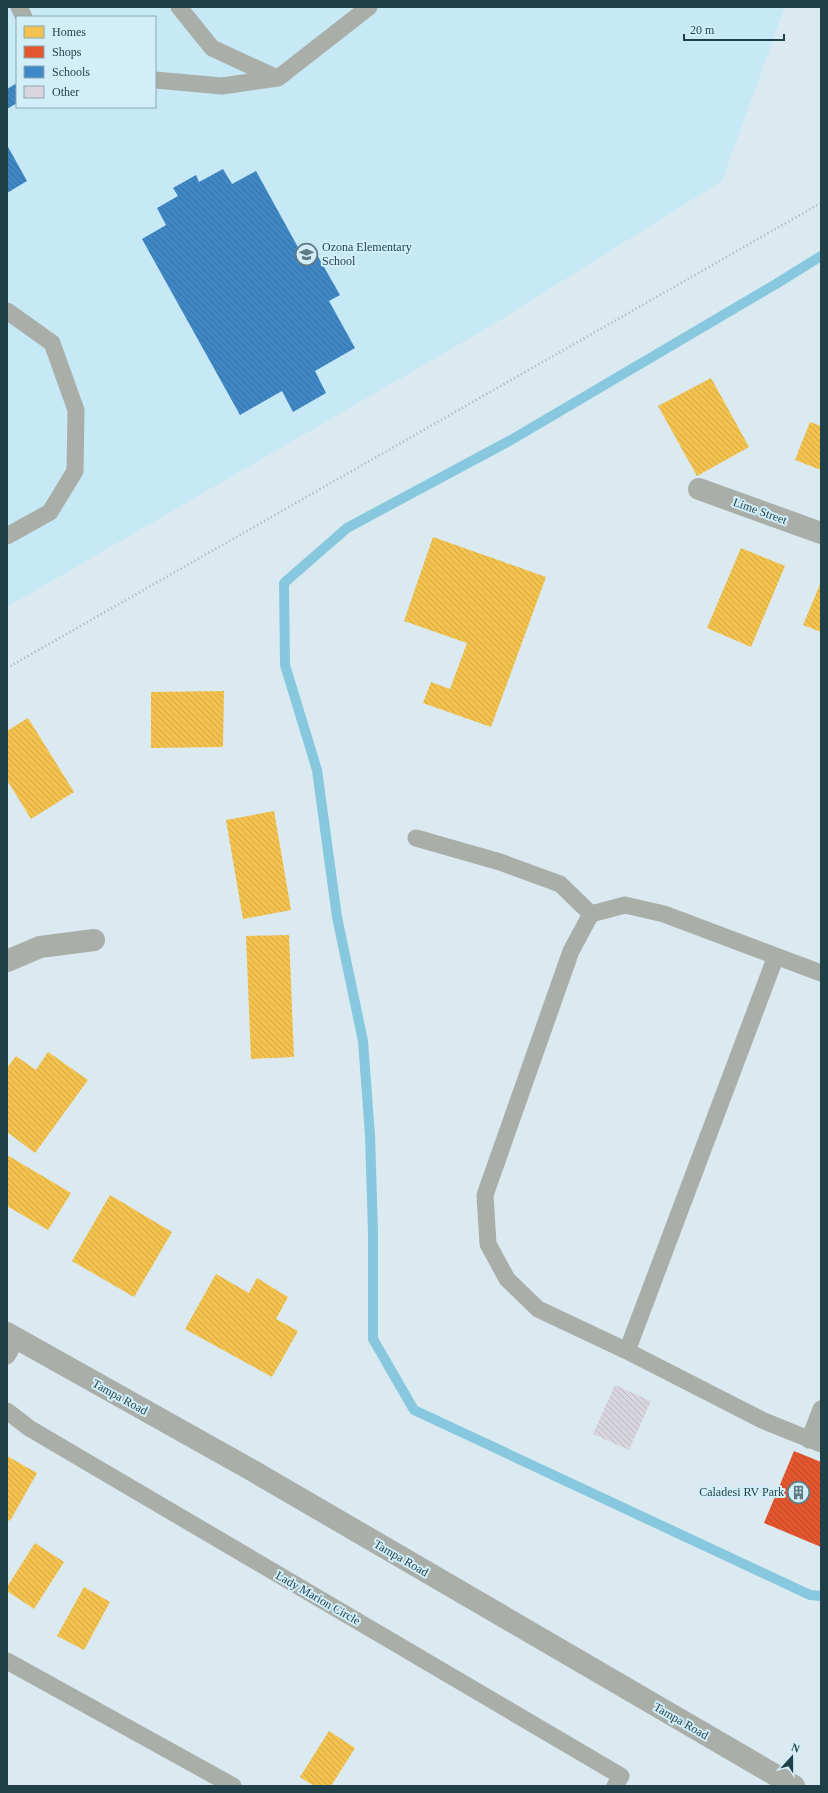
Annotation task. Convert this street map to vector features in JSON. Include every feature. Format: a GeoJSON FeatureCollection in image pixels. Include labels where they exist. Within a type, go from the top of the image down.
{"type":"FeatureCollection","features":[{"type":"Feature","properties":{"kind":"street","name":"Lime Street"},"geometry":{"type":"LineString","coordinates":[[699,489],[821,533]]}},
{"type":"Feature","properties":{"kind":"street"},"geometry":{"type":"LineString","coordinates":[[7,961],[40,947],[94,940]]}},
{"type":"Feature","properties":{"kind":"street","name":"Tampa Road"},"geometry":{"type":"LineString","coordinates":[[10,1342],[255,1472],[794,1786]]}},
{"type":"Feature","properties":{"kind":"lane"},"geometry":{"type":"LineString","coordinates":[[19,7],[24,16]]}},
{"type":"Feature","properties":{"kind":"lane"},"geometry":{"type":"LineString","coordinates":[[179,7],[212,48],[278,78]]}},
{"type":"Feature","properties":{"kind":"lane"},"geometry":{"type":"LineString","coordinates":[[156,80],[222,86],[278,78],[369,7]]}},
{"type":"Feature","properties":{"kind":"lane"},"geometry":{"type":"LineString","coordinates":[[7,311],[52,343],[76,410],[75,471],[50,512],[7,536]]}},
{"type":"Feature","properties":{"kind":"lane"},"geometry":{"type":"LineString","coordinates":[[416,838],[500,862],[560,884],[591,914]]}},
{"type":"Feature","properties":{"kind":"lane"},"geometry":{"type":"LineString","coordinates":[[821,973],[664,914],[625,905],[591,914],[571,951],[485,1195],[488,1244],[507,1279],[538,1309],[627,1351],[762,1420],[815,1442],[821,1409]]}},
{"type":"Feature","properties":{"kind":"lane"},"geometry":{"type":"LineString","coordinates":[[627,1351],[776,956]]}},
{"type":"Feature","properties":{"kind":"lane","name":"Lady Marion Circle"},"geometry":{"type":"LineString","coordinates":[[7,1411],[29,1428],[621,1776],[616,1786]]}},
{"type":"Feature","properties":{"kind":"lane"},"geometry":{"type":"LineString","coordinates":[[7,1661],[233,1786]]}},
{"type":"Feature","properties":{"kind":"path"},"geometry":{"type":"LineString","coordinates":[[7,668],[821,203]]}},
{"type":"Feature","properties":{"kind":"shaded area","name":"Ozona Elementary School"},"geometry":{"type":"Polygon","coordinates":[[[7,7],[785,7],[722,181],[489,327],[7,607],[7,7]]]}},
{"type":"Feature","properties":{"kind":"building: Homes"},"geometry":{"type":"Polygon","coordinates":[[[711,378],[749,447],[697,476],[658,406],[711,378]]]}},
{"type":"Feature","properties":{"kind":"building: Homes"},"geometry":{"type":"Polygon","coordinates":[[[810,422],[821,426],[821,470],[795,460],[810,422]]]}},
{"type":"Feature","properties":{"kind":"building: Homes"},"geometry":{"type":"Polygon","coordinates":[[[433,537],[546,577],[491,727],[423,703],[431,682],[450,689],[467,643],[404,621],[433,537]]]}},
{"type":"Feature","properties":{"kind":"building: Homes"},"geometry":{"type":"Polygon","coordinates":[[[741,548],[785,566],[751,647],[707,628],[741,548]]]}},
{"type":"Feature","properties":{"kind":"building: Homes"},"geometry":{"type":"Polygon","coordinates":[[[821,582],[821,632],[803,625],[821,582]]]}},
{"type":"Feature","properties":{"kind":"building: Homes"},"geometry":{"type":"Polygon","coordinates":[[[224,691],[223,747],[151,748],[151,692],[224,691]]]}},
{"type":"Feature","properties":{"kind":"building: Homes"},"geometry":{"type":"Polygon","coordinates":[[[28,718],[74,792],[31,819],[7,780],[7,731],[28,718]]]}},
{"type":"Feature","properties":{"kind":"building: Homes"},"geometry":{"type":"Polygon","coordinates":[[[274,811],[291,910],[243,919],[226,820],[274,811]]]}},
{"type":"Feature","properties":{"kind":"building: Homes"},"geometry":{"type":"Polygon","coordinates":[[[289,935],[294,1057],[251,1059],[246,936],[289,935]]]}},
{"type":"Feature","properties":{"kind":"building: Homes"},"geometry":{"type":"Polygon","coordinates":[[[48,1052],[88,1080],[35,1153],[7,1132],[7,1068],[16,1056],[36,1070],[48,1052]]]}},
{"type":"Feature","properties":{"kind":"building: Homes"},"geometry":{"type":"Polygon","coordinates":[[[7,1155],[71,1193],[48,1230],[7,1206],[7,1155]]]}},
{"type":"Feature","properties":{"kind":"building: Homes"},"geometry":{"type":"Polygon","coordinates":[[[110,1195],[172,1232],[134,1297],[72,1261],[110,1195]]]}},
{"type":"Feature","properties":{"kind":"building: Homes"},"geometry":{"type":"Polygon","coordinates":[[[216,1274],[249,1293],[257,1278],[288,1297],[276,1319],[298,1331],[272,1377],[185,1329],[216,1274]]]}},
{"type":"Feature","properties":{"kind":"building: Homes"},"geometry":{"type":"Polygon","coordinates":[[[7,1456],[37,1473],[10,1521],[7,1519],[7,1456]]]}},
{"type":"Feature","properties":{"kind":"building: Homes"},"geometry":{"type":"Polygon","coordinates":[[[35,1543],[64,1562],[34,1609],[7,1591],[7,1587],[35,1543]]]}},
{"type":"Feature","properties":{"kind":"building: Homes"},"geometry":{"type":"Polygon","coordinates":[[[84,1587],[110,1602],[84,1650],[57,1636],[84,1587]]]}},
{"type":"Feature","properties":{"kind":"building: Homes"},"geometry":{"type":"Polygon","coordinates":[[[329,1731],[355,1748],[331,1786],[314,1786],[300,1777],[329,1731]]]}},
{"type":"Feature","properties":{"kind":"building: Shops","name":"Caladesi RV Park"},"geometry":{"type":"Polygon","coordinates":[[[794,1451],[821,1462],[821,1547],[764,1523],[794,1451]]]}},
{"type":"Feature","properties":{"kind":"building: Schools"},"geometry":{"type":"Polygon","coordinates":[[[16,84],[16,104],[7,109],[7,89],[16,84]]]}},
{"type":"Feature","properties":{"kind":"building: Schools"},"geometry":{"type":"Polygon","coordinates":[[[7,145],[27,181],[7,193],[7,145]]]}},
{"type":"Feature","properties":{"kind":"building: Schools"},"geometry":{"type":"Polygon","coordinates":[[[223,169],[232,184],[256,171],[305,260],[316,253],[340,295],[329,301],[355,348],[315,371],[326,393],[293,412],[282,391],[240,415],[142,239],[166,225],[157,208],[178,196],[173,188],[196,175],[199,182],[223,169]]]}},
{"type":"Feature","properties":{"kind":"building: Other"},"geometry":{"type":"Polygon","coordinates":[[[615,1385],[651,1401],[629,1450],[593,1434],[615,1385]]]}},
{"type":"Feature","properties":{"kind":"waterway"},"geometry":{"type":"LineString","coordinates":[[821,256],[511,440],[347,528],[284,583],[285,665],[317,770],[337,917],[363,1041],[370,1135],[373,1232],[373,1339],[414,1410],[810,1595],[821,1596]]}},
{"type":"Feature","properties":{"kind":"place","name":"Ozona Elementary School"},"geometry":{"type":"Point","coordinates":[306,254]}},
{"type":"Feature","properties":{"kind":"place","name":"Caladesi RV Park"},"geometry":{"type":"Point","coordinates":[799,1492]}}]}
